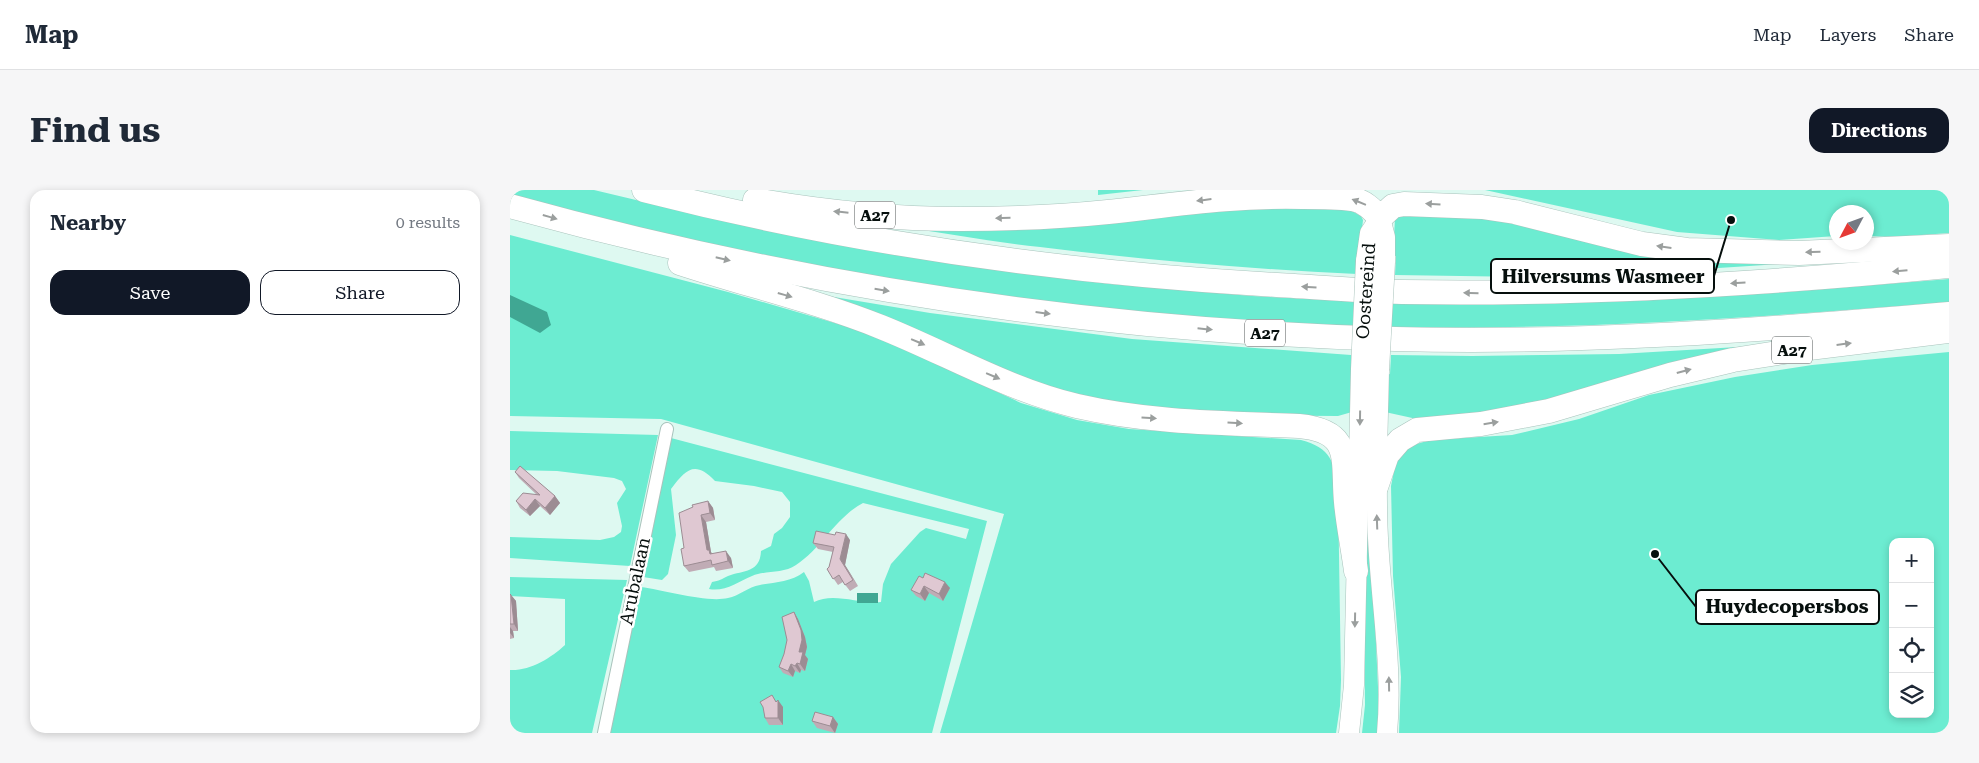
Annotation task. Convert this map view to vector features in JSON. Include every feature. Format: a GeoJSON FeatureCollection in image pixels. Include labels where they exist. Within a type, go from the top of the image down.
{"type":"FeatureCollection","features":[{"type":"Feature","properties":{"kind":"highway","name":"A27"},"geometry":{"type":"LineString","coordinates":[[644,190],[883,240],[1039,264],[1181,279],[1288,286],[1398,292],[1597,291],[1801,280],[1949,266]]}},
{"type":"Feature","properties":{"kind":"highway","name":"A27"},"geometry":{"type":"LineString","coordinates":[[701,190],[837,212],[907,218],[1052,217],[1220,198],[1270,196],[1354,200],[1368,206],[1380,218]]}},
{"type":"Feature","properties":{"kind":"highway"},"geometry":{"type":"LineString","coordinates":[[1380,218],[1393,206],[1404,204],[1482,207],[1537,217],[1642,244],[1704,251],[1799,253],[1949,246]]}},
{"type":"Feature","properties":{"kind":"highway","name":"A27"},"geometry":{"type":"LineString","coordinates":[[510,206],[590,228],[800,275],[926,297],[1100,320],[1228,331],[1396,339],[1507,340],[1750,331],[1949,314]]}},
{"type":"Feature","properties":{"kind":"highway","name":"A27"},"geometry":{"type":"LineString","coordinates":[[590,228],[644,252],[850,315],[922,344],[1008,383],[1076,406],[1139,417],[1299,426],[1325,431],[1333,437],[1344,454],[1346,500],[1356,571]]}},
{"type":"Feature","properties":{"kind":"highway","name":"A27"},"geometry":{"type":"LineString","coordinates":[[1376,487],[1387,455],[1400,440],[1417,430],[1481,424],[1541,413],[1670,375],[1741,358],[1949,331]]}},
{"type":"Feature","properties":{"kind":"main road","name":"Oostereind"},"geometry":{"type":"LineString","coordinates":[[1349,733],[1354,685],[1356,571],[1370,370],[1375,262],[1385,237],[1380,218]]}},
{"type":"Feature","properties":{"kind":"main road","name":"Oostereind"},"geometry":{"type":"LineString","coordinates":[[1370,370],[1378,548],[1389,672],[1387,733]]}},
{"type":"Feature","properties":{"kind":"street","name":"Arubalaan"},"geometry":{"type":"LineString","coordinates":[[604,733],[667,429]]}},
{"type":"Feature","properties":{"kind":"shaded area"},"geometry":{"type":"Polygon","coordinates":[[[510,190],[594,190],[720,220],[975,267],[1110,284],[1252,296],[1348,301],[1501,304],[1634,301],[1774,293],[1949,279],[1949,302],[1676,321],[1540,326],[1403,327],[1177,316],[1064,305],[840,271],[619,223],[510,194],[510,190]]]}},
{"type":"Feature","properties":{"kind":"shaded area"},"geometry":{"type":"Polygon","coordinates":[[[1098,190],[1143,190],[1098,195],[1098,190]]]}},
{"type":"Feature","properties":{"kind":"shaded area"},"geometry":{"type":"Polygon","coordinates":[[[1485,190],[1949,190],[1949,233],[1895,237],[1874,236],[1874,205],[1829,205],[1829,236],[1779,240],[1677,232],[1485,190]]]}},
{"type":"Feature","properties":{"kind":"shaded area"},"geometry":{"type":"Polygon","coordinates":[[[1247,206],[1350,210],[1361,216],[1363,220],[1357,274],[1238,267],[1119,256],[1004,243],[897,226],[1247,206]]]}},
{"type":"Feature","properties":{"kind":"shaded area"},"geometry":{"type":"Polygon","coordinates":[[[1414,210],[1855,259],[1657,272],[1526,277],[1395,275],[1396,256],[1393,256],[1395,218],[1414,210]]]}},
{"type":"Feature","properties":{"kind":"shaded area"},"geometry":{"type":"Polygon","coordinates":[[[510,235],[728,292],[852,328],[913,353],[1021,403],[1077,420],[1129,429],[1301,440],[1319,447],[1333,464],[1338,491],[1341,680],[1336,733],[940,733],[1004,514],[661,419],[510,416],[510,235]]]}},
{"type":"Feature","properties":{"kind":"shaded area"},"geometry":{"type":"Polygon","coordinates":[[[804,292],[930,313],[1132,339],[1351,355],[1352,412],[1338,416],[1187,415],[1054,393],[804,292]]]}},
{"type":"Feature","properties":{"kind":"shaded area"},"geometry":{"type":"Polygon","coordinates":[[[510,295],[547,312],[551,325],[540,333],[510,317],[510,295]]]}},
{"type":"Feature","properties":{"kind":"shaded area"},"geometry":{"type":"Polygon","coordinates":[[[1788,344],[1590,394],[1426,421],[1385,412],[1387,375],[1390,374],[1391,355],[1619,354],[1788,344]]]}},
{"type":"Feature","properties":{"kind":"shaded area"},"geometry":{"type":"Polygon","coordinates":[[[1949,352],[1949,733],[1399,733],[1401,677],[1393,576],[1391,486],[1396,461],[1407,447],[1430,440],[1512,435],[1579,419],[1649,395],[1735,377],[1812,365],[1949,352]]]}},
{"type":"Feature","properties":{"kind":"shaded area"},"geometry":{"type":"Polygon","coordinates":[[[1366,424],[1379,709],[1377,733],[1362,733],[1365,705],[1363,510],[1366,424]]]}},
{"type":"Feature","properties":{"kind":"shaded area"},"geometry":{"type":"Polygon","coordinates":[[[510,431],[658,435],[630,566],[510,558],[510,537],[600,540],[614,537],[621,532],[622,526],[617,503],[626,489],[622,481],[614,478],[557,471],[510,470],[510,431]]]}},
{"type":"Feature","properties":{"kind":"shaded area"},"geometry":{"type":"Polygon","coordinates":[[[671,438],[987,521],[932,733],[609,733],[641,587],[697,598],[719,599],[732,597],[756,586],[788,580],[804,572],[809,581],[814,602],[821,599],[838,598],[881,602],[883,584],[891,564],[920,532],[926,528],[966,539],[969,529],[863,503],[844,517],[814,550],[791,568],[757,574],[726,588],[709,589],[712,582],[750,570],[758,563],[761,551],[771,546],[774,534],[782,528],[790,517],[790,502],[782,492],[715,481],[708,474],[696,469],[686,472],[681,476],[671,489],[676,535],[668,574],[662,580],[643,577],[671,438]]]}},
{"type":"Feature","properties":{"kind":"shaded area"},"geometry":{"type":"Polygon","coordinates":[[[510,577],[627,580],[592,733],[510,733],[510,670],[518,670],[540,663],[565,645],[565,599],[510,596],[510,577]]]}},
{"type":"Feature","properties":{"kind":"shaded area"},"geometry":{"type":"Polygon","coordinates":[[[857,593],[878,593],[878,603],[857,603],[857,593]]]}},
{"type":"Feature","properties":{"kind":"building"},"geometry":{"type":"Polygon","coordinates":[[[520,466],[555,496],[545,508],[535,499],[526,510],[516,501],[523,493],[540,495],[515,472],[520,466]]]}},
{"type":"Feature","properties":{"kind":"building"},"geometry":{"type":"Polygon","coordinates":[[[708,501],[710,513],[701,515],[707,550],[709,550],[710,554],[726,551],[728,561],[712,565],[711,560],[684,566],[681,549],[684,548],[679,513],[693,507],[692,505],[708,501]]]}},
{"type":"Feature","properties":{"kind":"building"},"geometry":{"type":"Polygon","coordinates":[[[816,531],[835,535],[836,532],[846,534],[840,559],[853,580],[845,585],[839,575],[833,579],[827,569],[834,547],[813,543],[816,531]]]}},
{"type":"Feature","properties":{"kind":"building"},"geometry":{"type":"Polygon","coordinates":[[[925,573],[945,582],[939,594],[924,586],[920,594],[911,590],[919,576],[923,578],[925,573]]]}},
{"type":"Feature","properties":{"kind":"building"},"geometry":{"type":"Polygon","coordinates":[[[511,595],[514,624],[510,624],[511,595]]]}},
{"type":"Feature","properties":{"kind":"building"},"geometry":{"type":"Polygon","coordinates":[[[794,612],[801,630],[802,640],[799,652],[803,652],[800,664],[797,663],[795,666],[791,664],[788,671],[779,667],[787,640],[782,617],[794,612]]]}},
{"type":"Feature","properties":{"kind":"building"},"geometry":{"type":"Polygon","coordinates":[[[772,695],[776,702],[778,700],[778,718],[765,718],[760,702],[772,695]]]}},
{"type":"Feature","properties":{"kind":"building"},"geometry":{"type":"Polygon","coordinates":[[[815,712],[833,717],[830,726],[812,721],[815,712]]]}},
{"type":"Feature","properties":{"kind":"place","name":"Hilversums Wasmeer"},"geometry":{"type":"Point","coordinates":[1731,220]}},
{"type":"Feature","properties":{"kind":"place","name":"Huydecopersbos"},"geometry":{"type":"Point","coordinates":[1655,554]}}]}
